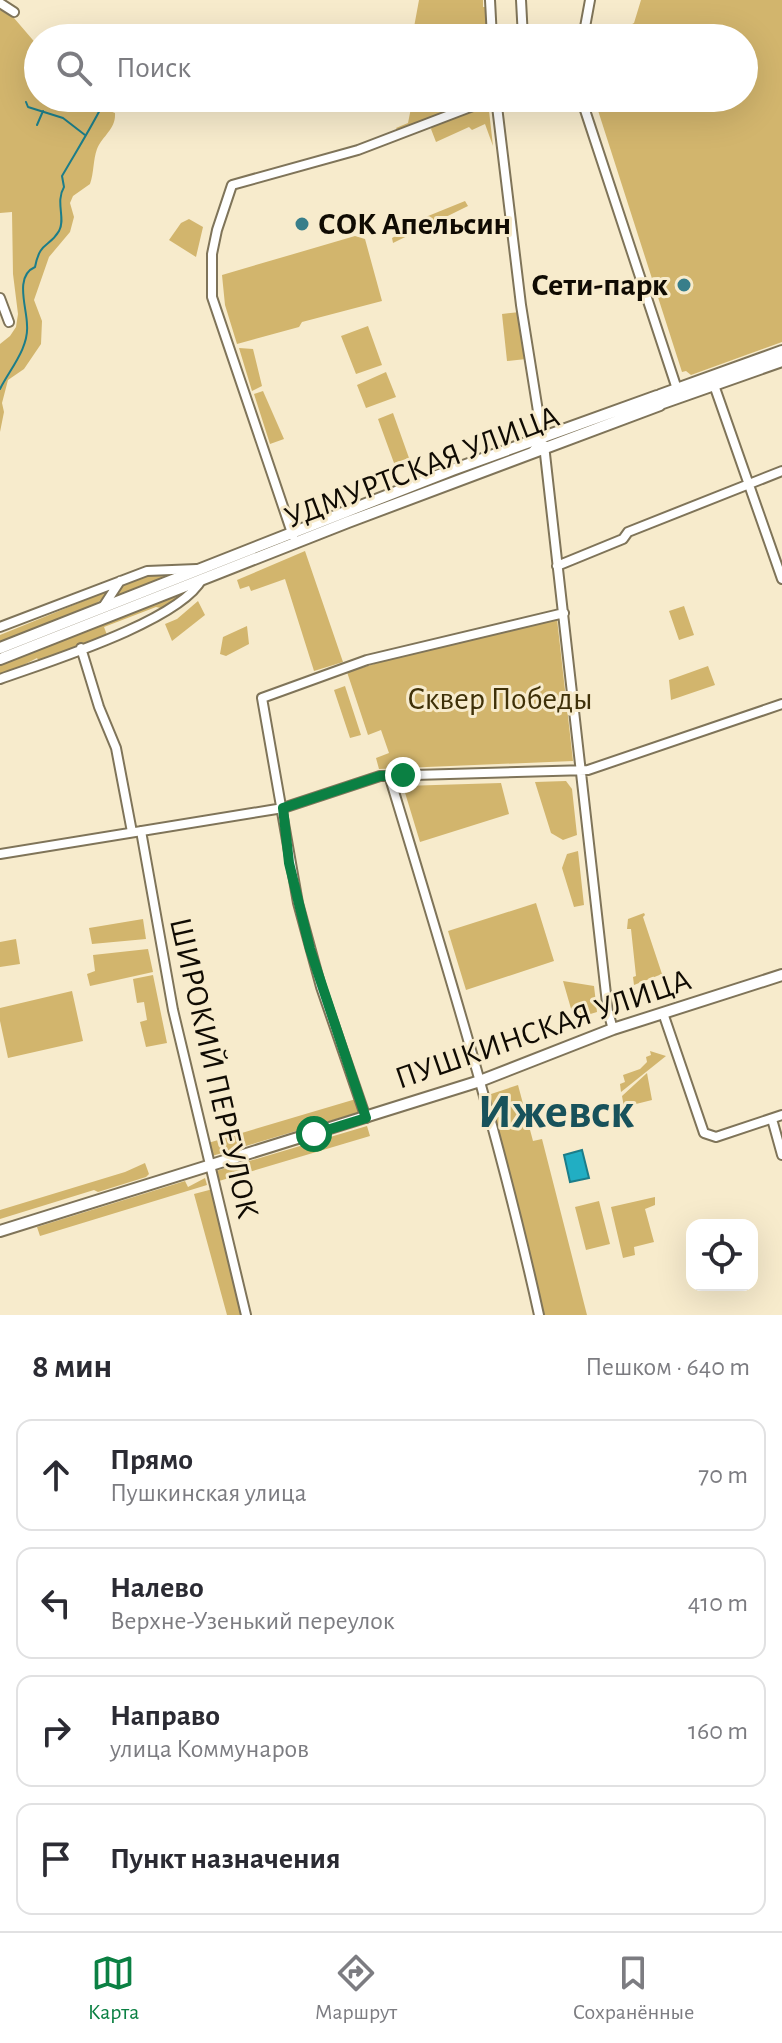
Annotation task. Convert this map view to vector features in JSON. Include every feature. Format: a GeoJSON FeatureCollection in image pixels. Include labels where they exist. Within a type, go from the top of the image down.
{"type":"FeatureCollection","features":[{"type":"Feature","properties":{"kind":"main road","name":"УДМУРТСКАЯ УЛИЦА"},"geometry":{"type":"LineString","coordinates":[[660,400],[677,389],[782,351]]}},
{"type":"Feature","properties":{"kind":"main road","name":"УДМУРТСКАЯ УЛИЦА"},"geometry":{"type":"LineString","coordinates":[[0,659],[202,574],[454,475],[660,400],[782,361]]}},
{"type":"Feature","properties":{"kind":"main road","name":"УДМУРТСКАЯ УЛИЦА"},"geometry":{"type":"LineString","coordinates":[[0,648],[103,607],[202,574]]}},
{"type":"Feature","properties":{"kind":"main road","name":"ПУШКИНСКАЯ УЛИЦА"},"geometry":{"type":"LineString","coordinates":[[0,1231],[480,1081],[613,1029],[782,975]]}},
{"type":"Feature","properties":{"kind":"street"},"geometry":{"type":"LineString","coordinates":[[490,0],[491,24]]}},
{"type":"Feature","properties":{"kind":"street"},"geometry":{"type":"LineString","coordinates":[[521,0],[522,24]]}},
{"type":"Feature","properties":{"kind":"street"},"geometry":{"type":"LineString","coordinates":[[586,24],[590,0]]}},
{"type":"Feature","properties":{"kind":"street"},"geometry":{"type":"LineString","coordinates":[[0,3],[14,12]]}},
{"type":"Feature","properties":{"kind":"street"},"geometry":{"type":"LineString","coordinates":[[294,538],[212,297],[212,254],[232,185],[358,150],[458,112]]}},
{"type":"Feature","properties":{"kind":"street"},"geometry":{"type":"LineString","coordinates":[[497,112],[521,305],[541,430],[540,444],[564,613],[608,1012],[613,1029]]}},
{"type":"Feature","properties":{"kind":"street"},"geometry":{"type":"LineString","coordinates":[[586,112],[677,389]]}},
{"type":"Feature","properties":{"kind":"street"},"geometry":{"type":"LineString","coordinates":[[0,298],[9,322]]}},
{"type":"Feature","properties":{"kind":"street"},"geometry":{"type":"LineString","coordinates":[[714,385],[782,579]]}},
{"type":"Feature","properties":{"kind":"street"},"geometry":{"type":"LineString","coordinates":[[557,566],[623,539],[628,532],[782,471]]}},
{"type":"Feature","properties":{"kind":"street","name":"УДМУРТСКАЯ УЛИЦА"},"geometry":{"type":"LineString","coordinates":[[0,627],[147,571],[202,574],[196,591],[155,618],[0,679]]}},
{"type":"Feature","properties":{"kind":"street"},"geometry":{"type":"LineString","coordinates":[[103,607],[121,581]]}},
{"type":"Feature","properties":{"kind":"street"},"geometry":{"type":"LineString","coordinates":[[366,1118],[306,933],[289,863],[283,808],[262,698],[367,660],[564,613]]}},
{"type":"Feature","properties":{"kind":"street","name":"ШИРОКИЙ ПЕРЕУЛОК"},"geometry":{"type":"LineString","coordinates":[[81,648],[99,707],[116,748],[173,1010],[246,1315]]}},
{"type":"Feature","properties":{"kind":"street"},"geometry":{"type":"LineString","coordinates":[[0,854],[283,808],[380,776],[582,771],[782,704]]}},
{"type":"Feature","properties":{"kind":"street"},"geometry":{"type":"LineString","coordinates":[[389,775],[480,1081],[539,1315]]}},
{"type":"Feature","properties":{"kind":"street"},"geometry":{"type":"LineString","coordinates":[[663,1013],[701,1127],[709,1137],[782,1115]]}},
{"type":"Feature","properties":{"kind":"street"},"geometry":{"type":"LineString","coordinates":[[772,1119],[782,1155]]}},
{"type":"Feature","properties":{"kind":"green space"},"geometry":{"type":"Polygon","coordinates":[[[419,0],[483,0],[483,7],[487,7],[488,24],[415,24],[419,0]]]}},
{"type":"Feature","properties":{"kind":"green space"},"geometry":{"type":"Polygon","coordinates":[[[641,0],[782,0],[782,342],[691,375],[682,372],[598,112],[758,112],[758,24],[634,23],[641,0]]]}},
{"type":"Feature","properties":{"kind":"green space"},"geometry":{"type":"Polygon","coordinates":[[[0,10],[14,18],[24,30],[24,112],[112,112],[115,119],[97,149],[90,184],[73,196],[70,203],[74,217],[70,232],[49,257],[34,300],[42,321],[41,344],[24,369],[8,380],[2,403],[4,412],[0,432],[0,344],[16,327],[18,314],[13,274],[12,212],[0,213],[0,10]]]}},
{"type":"Feature","properties":{"kind":"green space"},"geometry":{"type":"Polygon","coordinates":[[[410,112],[445,112],[398,131],[396,128],[408,123],[410,112]]]}},
{"type":"Feature","properties":{"kind":"green space"},"geometry":{"type":"Polygon","coordinates":[[[465,112],[489,112],[493,146],[485,124],[472,130],[469,127],[436,142],[431,129],[465,112]]]}},
{"type":"Feature","properties":{"kind":"green space"},"geometry":{"type":"Polygon","coordinates":[[[465,201],[468,206],[393,243],[392,238],[403,232],[401,227],[465,201]]]}},
{"type":"Feature","properties":{"kind":"green space"},"geometry":{"type":"Polygon","coordinates":[[[189,219],[203,227],[196,257],[169,240],[181,223],[189,219]]]}},
{"type":"Feature","properties":{"kind":"green space"},"geometry":{"type":"Polygon","coordinates":[[[355,236],[365,239],[382,301],[302,322],[299,327],[237,344],[225,305],[222,275],[355,236]]]}},
{"type":"Feature","properties":{"kind":"green space"},"geometry":{"type":"Polygon","coordinates":[[[520,312],[526,359],[507,361],[502,314],[520,312]]]}},
{"type":"Feature","properties":{"kind":"green space"},"geometry":{"type":"Polygon","coordinates":[[[368,326],[382,365],[356,374],[341,336],[368,326]]]}},
{"type":"Feature","properties":{"kind":"green space"},"geometry":{"type":"Polygon","coordinates":[[[239,348],[253,349],[262,386],[252,391],[239,348]]]}},
{"type":"Feature","properties":{"kind":"green space"},"geometry":{"type":"Polygon","coordinates":[[[386,372],[396,397],[366,408],[357,385],[386,372]]]}},
{"type":"Feature","properties":{"kind":"green space"},"geometry":{"type":"Polygon","coordinates":[[[263,391],[284,439],[270,444],[254,394],[263,391]]]}},
{"type":"Feature","properties":{"kind":"green space"},"geometry":{"type":"Polygon","coordinates":[[[393,413],[409,458],[394,463],[378,419],[393,413]]]}},
{"type":"Feature","properties":{"kind":"green space"},"geometry":{"type":"Polygon","coordinates":[[[305,551],[343,662],[314,671],[285,579],[251,591],[249,586],[240,589],[237,580],[305,551]]]}},
{"type":"Feature","properties":{"kind":"green space"},"geometry":{"type":"Polygon","coordinates":[[[182,571],[113,600],[124,583],[150,574],[182,571]]]}},
{"type":"Feature","properties":{"kind":"green space"},"geometry":{"type":"Polygon","coordinates":[[[113,589],[77,614],[0,644],[0,635],[113,589]]]}},
{"type":"Feature","properties":{"kind":"green space"},"geometry":{"type":"Polygon","coordinates":[[[192,590],[166,609],[156,607],[104,627],[107,635],[39,661],[37,658],[0,677],[0,665],[192,590]]]}},
{"type":"Feature","properties":{"kind":"green space"},"geometry":{"type":"Polygon","coordinates":[[[198,601],[205,615],[172,641],[165,624],[177,619],[198,601]]]}},
{"type":"Feature","properties":{"kind":"green space"},"geometry":{"type":"Polygon","coordinates":[[[684,606],[694,635],[679,640],[669,611],[684,606]]]}},
{"type":"Feature","properties":{"kind":"green space","name":"Сквер Победы"},"geometry":{"type":"Polygon","coordinates":[[[557,619],[573,761],[379,769],[376,758],[389,753],[381,730],[368,735],[347,672],[422,650],[557,619]]]}},
{"type":"Feature","properties":{"kind":"green space"},"geometry":{"type":"Polygon","coordinates":[[[247,626],[249,644],[226,656],[220,654],[223,637],[247,626]]]}},
{"type":"Feature","properties":{"kind":"green space"},"geometry":{"type":"Polygon","coordinates":[[[708,666],[715,685],[671,700],[669,680],[708,666]]]}},
{"type":"Feature","properties":{"kind":"green space"},"geometry":{"type":"Polygon","coordinates":[[[345,686],[361,735],[350,738],[334,690],[345,686]]]}},
{"type":"Feature","properties":{"kind":"green space"},"geometry":{"type":"Polygon","coordinates":[[[566,781],[572,789],[577,835],[563,840],[551,833],[535,782],[566,781]]]}},
{"type":"Feature","properties":{"kind":"green space"},"geometry":{"type":"Polygon","coordinates":[[[501,783],[509,814],[420,842],[403,786],[501,783]]]}},
{"type":"Feature","properties":{"kind":"green space"},"geometry":{"type":"Polygon","coordinates":[[[578,851],[584,905],[574,907],[562,868],[567,854],[578,851]]]}},
{"type":"Feature","properties":{"kind":"green space"},"geometry":{"type":"Polygon","coordinates":[[[536,903],[554,961],[466,990],[448,931],[536,903]]]}},
{"type":"Feature","properties":{"kind":"green space"},"geometry":{"type":"Polygon","coordinates":[[[644,913],[662,974],[634,985],[633,977],[636,976],[628,919],[644,913]]]}},
{"type":"Feature","properties":{"kind":"green space"},"geometry":{"type":"Polygon","coordinates":[[[143,919],[146,939],[92,944],[89,928],[143,919]]]}},
{"type":"Feature","properties":{"kind":"green space"},"geometry":{"type":"Polygon","coordinates":[[[16,939],[20,964],[0,967],[0,942],[16,939]]]}},
{"type":"Feature","properties":{"kind":"green space"},"geometry":{"type":"Polygon","coordinates":[[[148,949],[153,972],[90,986],[87,974],[95,971],[93,955],[148,949]]]}},
{"type":"Feature","properties":{"kind":"green space"},"geometry":{"type":"Polygon","coordinates":[[[153,975],[167,1043],[146,1047],[140,1022],[147,1020],[144,1002],[137,1003],[133,979],[153,975]]]}},
{"type":"Feature","properties":{"kind":"green space"},"geometry":{"type":"Polygon","coordinates":[[[563,981],[594,986],[597,1012],[574,1019],[563,981]]]}},
{"type":"Feature","properties":{"kind":"green space"},"geometry":{"type":"Polygon","coordinates":[[[72,991],[83,1041],[8,1058],[0,1008],[72,991]]]}},
{"type":"Feature","properties":{"kind":"green space"},"geometry":{"type":"Polygon","coordinates":[[[650,1051],[666,1056],[621,1092],[620,1084],[625,1082],[623,1075],[640,1069],[647,1062],[646,1057],[651,1055],[650,1051]]]}},
{"type":"Feature","properties":{"kind":"green space"},"geometry":{"type":"Polygon","coordinates":[[[647,1073],[652,1100],[624,1107],[622,1096],[647,1073]]]}},
{"type":"Feature","properties":{"kind":"green space"},"geometry":{"type":"Polygon","coordinates":[[[518,1085],[533,1141],[542,1139],[587,1315],[543,1315],[488,1095],[518,1085]]]}},
{"type":"Feature","properties":{"kind":"green space"},"geometry":{"type":"Polygon","coordinates":[[[356,1099],[360,1112],[212,1156],[208,1143],[356,1099]]]}},
{"type":"Feature","properties":{"kind":"green space"},"geometry":{"type":"Polygon","coordinates":[[[367,1126],[370,1136],[219,1181],[216,1171],[367,1126]]]}},
{"type":"Feature","properties":{"kind":"green space"},"geometry":{"type":"Polygon","coordinates":[[[145,1163],[149,1174],[146,1177],[0,1219],[0,1210],[145,1163]]]}},
{"type":"Feature","properties":{"kind":"green space"},"geometry":{"type":"Polygon","coordinates":[[[205,1178],[207,1185],[40,1236],[37,1227],[185,1181],[188,1187],[205,1178]]]}},
{"type":"Feature","properties":{"kind":"green space"},"geometry":{"type":"Polygon","coordinates":[[[213,1189],[243,1315],[227,1315],[194,1194],[213,1189]]]}},
{"type":"Feature","properties":{"kind":"green space"},"geometry":{"type":"Polygon","coordinates":[[[655,1197],[655,1205],[645,1209],[654,1242],[634,1247],[635,1255],[623,1258],[611,1207],[655,1197]]]}},
{"type":"Feature","properties":{"kind":"green space"},"geometry":{"type":"Polygon","coordinates":[[[599,1201],[610,1244],[586,1250],[575,1207],[599,1201]]]}},
{"type":"Feature","properties":{"kind":"water"},"geometry":{"type":"Polygon","coordinates":[[[582,1150],[589,1178],[570,1182],[564,1155],[582,1150]]]}},
{"type":"Feature","properties":{"kind":"waterway"},"geometry":{"type":"LineString","coordinates":[[37,125],[43,112]]}},
{"type":"Feature","properties":{"kind":"waterway"},"geometry":{"type":"LineString","coordinates":[[44,112],[63,118],[85,135]]}},
{"type":"Feature","properties":{"kind":"waterway"},"geometry":{"type":"LineString","coordinates":[[0,389],[18,358],[27,334],[23,293],[25,277],[35,267],[42,249],[59,231],[60,199],[64,187],[62,176],[99,112]]}},
{"type":"Feature","properties":{"kind":"place","name":"СОК Апельсин"},"geometry":{"type":"Point","coordinates":[302,224]}},
{"type":"Feature","properties":{"kind":"place","name":"Сети-парк"},"geometry":{"type":"Point","coordinates":[684,285]}},
{"type":"Feature","properties":{"kind":"district","name":"Ижевск"},"geometry":{"type":"Point","coordinates":[556,1113]}},
{"type":"Feature","properties":{"kind":"route"},"geometry":{"type":"LineString","coordinates":[[314,1134],[366,1118],[310,949],[289,863],[283,808],[380,776],[403,775]]}}]}
